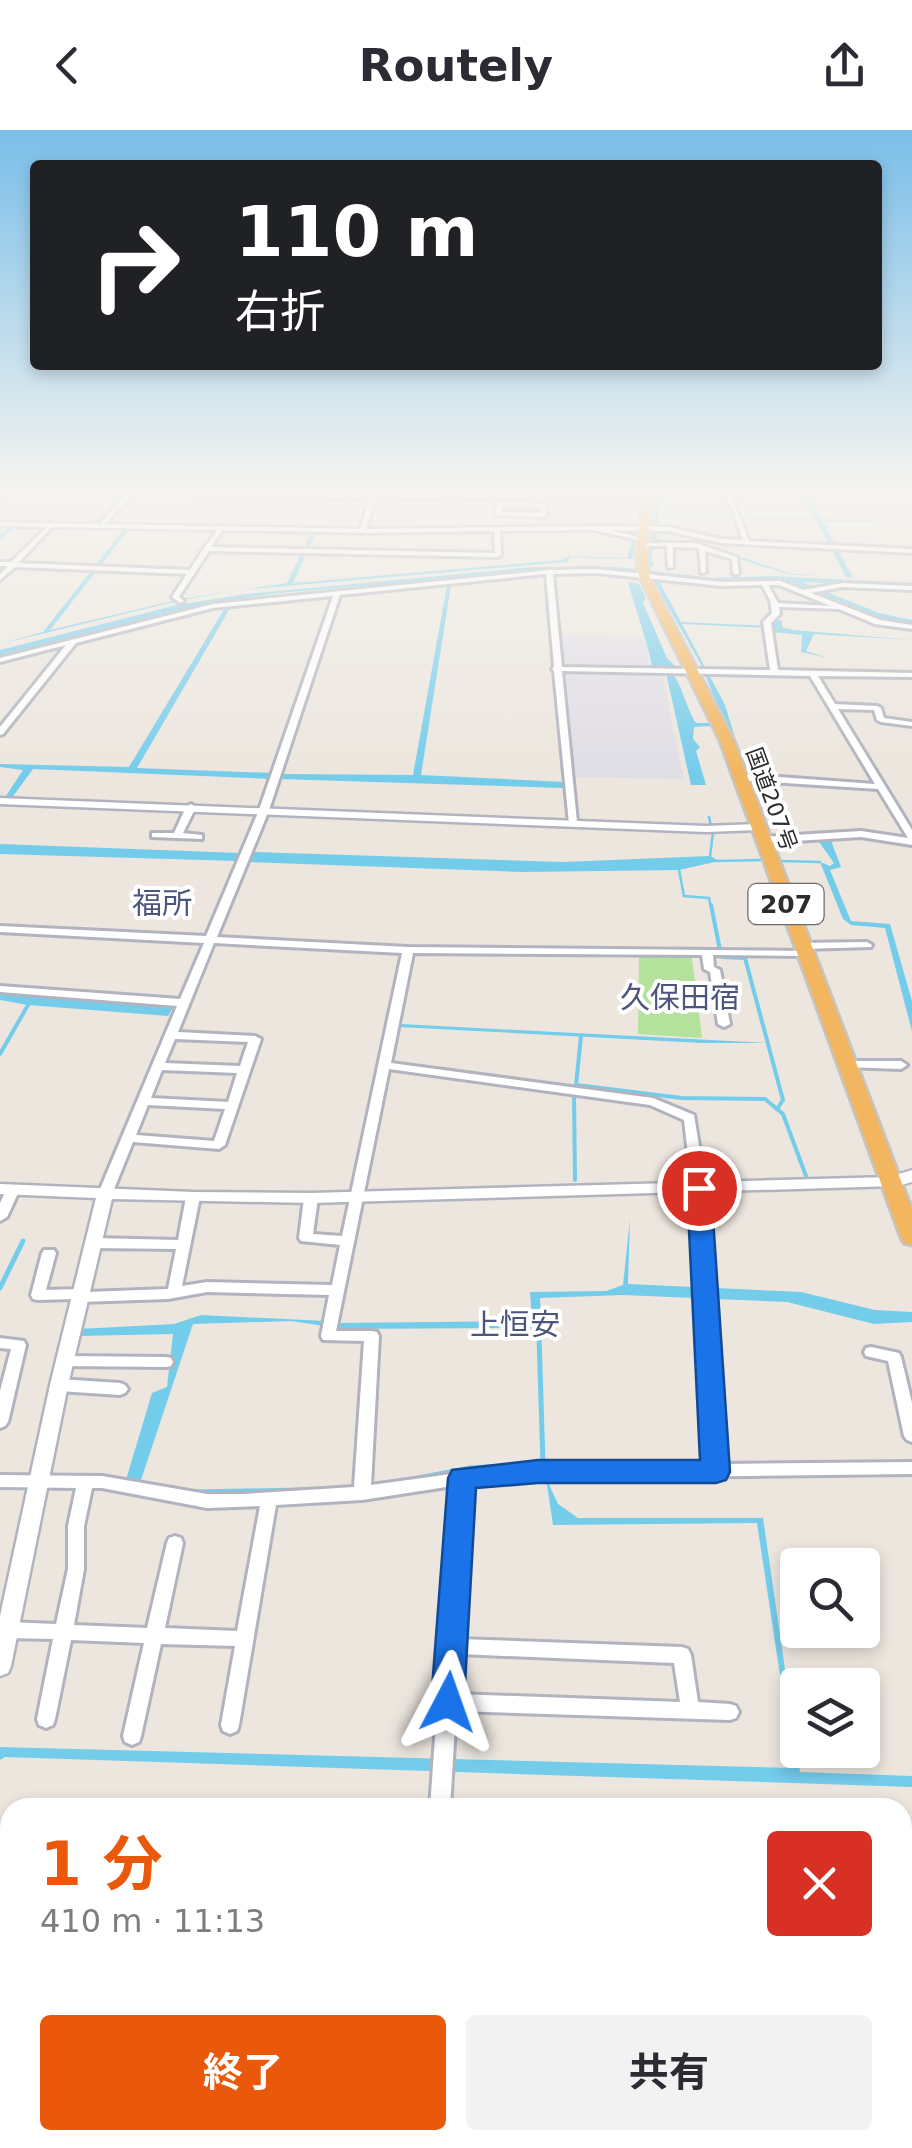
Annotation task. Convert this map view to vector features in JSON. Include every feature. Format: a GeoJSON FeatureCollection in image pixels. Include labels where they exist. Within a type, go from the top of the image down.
{"type":"FeatureCollection","features":[{"type":"Feature","properties":{"kind":"highway","name":"国道207号"},"geometry":{"type":"LineString","coordinates":[[648,585],[681,670],[726,741],[911,1235]]}},
{"type":"Feature","properties":{"kind":"main road"},"geometry":{"type":"LineString","coordinates":[[891,1182],[912,1176]]}},
{"type":"Feature","properties":{"kind":"street"},"geometry":{"type":"LineString","coordinates":[[178,599],[185,585]]}},
{"type":"Feature","properties":{"kind":"street"},"geometry":{"type":"LineString","coordinates":[[0,660],[213,606],[416,585]]}},
{"type":"Feature","properties":{"kind":"street"},"geometry":{"type":"LineString","coordinates":[[550,585],[572,822]]}},
{"type":"Feature","properties":{"kind":"street"},"geometry":{"type":"LineString","coordinates":[[765,585],[776,614],[767,627],[774,671]]}},
{"type":"Feature","properties":{"kind":"street"},"geometry":{"type":"LineString","coordinates":[[785,585],[878,622],[912,627]]}},
{"type":"Feature","properties":{"kind":"street"},"geometry":{"type":"LineString","coordinates":[[769,592],[801,593],[841,585]]}},
{"type":"Feature","properties":{"kind":"street"},"geometry":{"type":"LineString","coordinates":[[0,1666],[59,1385],[105,1194],[264,810],[337,593]]}},
{"type":"Feature","properties":{"kind":"street"},"geometry":{"type":"LineString","coordinates":[[774,606],[843,610]]}},
{"type":"Feature","properties":{"kind":"street"},"geometry":{"type":"LineString","coordinates":[[0,732],[74,641]]}},
{"type":"Feature","properties":{"kind":"street"},"geometry":{"type":"LineString","coordinates":[[556,669],[912,675]]}},
{"type":"Feature","properties":{"kind":"street"},"geometry":{"type":"LineString","coordinates":[[812,672],[912,840]]}},
{"type":"Feature","properties":{"kind":"street"},"geometry":{"type":"LineString","coordinates":[[833,706],[870,706],[877,708],[881,720],[912,724]]}},
{"type":"Feature","properties":{"kind":"street"},"geometry":{"type":"LineString","coordinates":[[738,777],[885,791]]}},
{"type":"Feature","properties":{"kind":"street"},"geometry":{"type":"LineString","coordinates":[[0,801],[861,834],[912,840]]}},
{"type":"Feature","properties":{"kind":"street"},"geometry":{"type":"LineString","coordinates":[[177,836],[191,808]]}},
{"type":"Feature","properties":{"kind":"street"},"geometry":{"type":"LineString","coordinates":[[155,835],[199,837]]}},
{"type":"Feature","properties":{"kind":"street"},"geometry":{"type":"LineString","coordinates":[[0,929],[408,950],[707,954],[867,945]]}},
{"type":"Feature","properties":{"kind":"street"},"geometry":{"type":"LineString","coordinates":[[362,1493],[372,1336],[328,1336],[408,950]]}},
{"type":"Feature","properties":{"kind":"street"},"geometry":{"type":"LineString","coordinates":[[707,954],[709,969],[715,970],[724,1024]]}},
{"type":"Feature","properties":{"kind":"street"},"geometry":{"type":"LineString","coordinates":[[0,989],[184,1003]]}},
{"type":"Feature","properties":{"kind":"street"},"geometry":{"type":"LineString","coordinates":[[128,1138],[218,1145],[254,1039],[171,1035]]}},
{"type":"Feature","properties":{"kind":"street"},"geometry":{"type":"LineString","coordinates":[[384,1065],[653,1102],[690,1118],[699,1188],[716,1472]]}},
{"type":"Feature","properties":{"kind":"street"},"geometry":{"type":"LineString","coordinates":[[848,1065],[901,1065]]}},
{"type":"Feature","properties":{"kind":"street"},"geometry":{"type":"LineString","coordinates":[[158,1066],[244,1070]]}},
{"type":"Feature","properties":{"kind":"street"},"geometry":{"type":"LineString","coordinates":[[143,1102],[232,1106]]}},
{"type":"Feature","properties":{"kind":"street"},"geometry":{"type":"LineString","coordinates":[[0,1217],[6,1189],[193,1198],[311,1198],[891,1182]]}},
{"type":"Feature","properties":{"kind":"street"},"geometry":{"type":"LineString","coordinates":[[174,1293],[193,1198]]}},
{"type":"Feature","properties":{"kind":"street"},"geometry":{"type":"LineString","coordinates":[[311,1198],[306,1238],[346,1241]]}},
{"type":"Feature","properties":{"kind":"street"},"geometry":{"type":"LineString","coordinates":[[94,1243],[184,1245]]}},
{"type":"Feature","properties":{"kind":"street"},"geometry":{"type":"LineString","coordinates":[[49,1253],[38,1295],[174,1293],[207,1286],[336,1290]]}},
{"type":"Feature","properties":{"kind":"street"},"geometry":{"type":"LineString","coordinates":[[0,1343],[19,1345],[0,1422]]}},
{"type":"Feature","properties":{"kind":"street"},"geometry":{"type":"LineString","coordinates":[[871,1352],[894,1357],[904,1367],[912,1436]]}},
{"type":"Feature","properties":{"kind":"street"},"geometry":{"type":"LineString","coordinates":[[65,1360],[166,1362]]}},
{"type":"Feature","properties":{"kind":"street"},"geometry":{"type":"LineString","coordinates":[[59,1385],[120,1389]]}},
{"type":"Feature","properties":{"kind":"street"},"geometry":{"type":"LineString","coordinates":[[0,1481],[85,1481],[207,1501],[362,1493],[462,1478],[538,1472],[912,1468]]}},
{"type":"Feature","properties":{"kind":"street"},"geometry":{"type":"LineString","coordinates":[[441,1798],[462,1478]]}},
{"type":"Feature","properties":{"kind":"street"},"geometry":{"type":"LineString","coordinates":[[46,1719],[76,1570],[76,1526],[85,1481]]}},
{"type":"Feature","properties":{"kind":"street"},"geometry":{"type":"LineString","coordinates":[[230,1725],[269,1499]]}},
{"type":"Feature","properties":{"kind":"street"},"geometry":{"type":"LineString","coordinates":[[132,1736],[174,1543]]}},
{"type":"Feature","properties":{"kind":"street"},"geometry":{"type":"LineString","coordinates":[[8,1630],[245,1639]]}},
{"type":"Feature","properties":{"kind":"street"},"geometry":{"type":"LineString","coordinates":[[451,1646],[682,1655],[690,1710]]}},
{"type":"Feature","properties":{"kind":"street"},"geometry":{"type":"LineString","coordinates":[[448,1702],[730,1712]]}},
{"type":"Feature","properties":{"kind":"shaded area"},"geometry":{"type":"Polygon","coordinates":[[[556,635],[645,637],[650,668],[662,673],[684,779],[571,777],[556,635]]]}},
{"type":"Feature","properties":{"kind":"green space"},"geometry":{"type":"Polygon","coordinates":[[[639,951],[691,951],[702,1038],[638,1034],[639,951]]]}},
{"type":"Feature","properties":{"kind":"water"},"geometry":{"type":"Polygon","coordinates":[[[80,585],[85,585],[50,630],[181,599],[229,592],[0,644],[43,632],[80,585]]]}},
{"type":"Feature","properties":{"kind":"water"},"geometry":{"type":"Polygon","coordinates":[[[372,585],[210,603],[0,655],[0,650],[177,605],[246,594],[372,585]]]}},
{"type":"Feature","properties":{"kind":"water"},"geometry":{"type":"Polygon","coordinates":[[[447,585],[451,585],[421,775],[564,782],[563,788],[279,779],[282,774],[413,775],[447,585]]]}},
{"type":"Feature","properties":{"kind":"water"},"geometry":{"type":"Polygon","coordinates":[[[629,585],[640,585],[646,598],[643,603],[667,658],[676,667],[670,668],[670,672],[692,717],[696,723],[710,723],[711,726],[694,727],[693,739],[700,747],[696,751],[706,785],[691,785],[666,673],[652,666],[629,585]]]}},
{"type":"Feature","properties":{"kind":"water"},"geometry":{"type":"Polygon","coordinates":[[[656,585],[661,585],[681,622],[769,626],[775,618],[782,621],[782,627],[793,630],[912,640],[814,634],[806,651],[828,658],[801,652],[802,635],[773,632],[770,628],[682,624],[725,705],[742,761],[738,763],[703,668],[656,585]]]}},
{"type":"Feature","properties":{"kind":"water"},"geometry":{"type":"Polygon","coordinates":[[[787,585],[810,585],[879,613],[912,620],[912,624],[890,623],[787,585]]]}},
{"type":"Feature","properties":{"kind":"water"},"geometry":{"type":"Polygon","coordinates":[[[232,605],[137,768],[272,773],[271,779],[33,769],[11,799],[4,799],[23,770],[0,764],[129,767],[226,606],[232,605]]]}},
{"type":"Feature","properties":{"kind":"water"},"geometry":{"type":"Polygon","coordinates":[[[830,838],[841,867],[830,870],[851,921],[890,924],[912,1001],[912,1031],[885,928],[851,925],[843,919],[820,862],[830,866],[834,863],[817,839],[830,838]]]}},
{"type":"Feature","properties":{"kind":"water"},"geometry":{"type":"Polygon","coordinates":[[[0,844],[240,853],[237,861],[0,854],[0,844]]]}},
{"type":"Feature","properties":{"kind":"water"},"geometry":{"type":"Polygon","coordinates":[[[251,852],[563,862],[710,856],[719,861],[679,870],[523,872],[247,862],[251,852]]]}},
{"type":"Feature","properties":{"kind":"water"},"geometry":{"type":"Polygon","coordinates":[[[0,992],[174,1006],[168,1016],[28,1005],[0,1000],[0,992]]]}},
{"type":"Feature","properties":{"kind":"water"},"geometry":{"type":"Polygon","coordinates":[[[401,1024],[769,1043],[399,1027],[401,1024]]]}},
{"type":"Feature","properties":{"kind":"water"},"geometry":{"type":"Polygon","coordinates":[[[630,1219],[628,1284],[801,1292],[875,1310],[912,1312],[912,1322],[874,1324],[787,1302],[623,1295],[540,1298],[542,1335],[533,1336],[531,1328],[335,1329],[335,1323],[532,1321],[530,1292],[606,1291],[623,1285],[630,1219]]]}},
{"type":"Feature","properties":{"kind":"water"},"geometry":{"type":"Polygon","coordinates":[[[201,1315],[326,1321],[325,1326],[291,1321],[193,1324],[139,1486],[125,1483],[152,1393],[167,1387],[173,1334],[78,1336],[79,1329],[174,1324],[201,1315]]]}},
{"type":"Feature","properties":{"kind":"water"},"geometry":{"type":"Polygon","coordinates":[[[546,1478],[558,1504],[578,1518],[763,1518],[785,1668],[780,1668],[780,1675],[757,1523],[553,1525],[546,1478]]]}},
{"type":"Feature","properties":{"kind":"water"},"geometry":{"type":"Polygon","coordinates":[[[0,1747],[799,1768],[800,1772],[912,1776],[912,1787],[5,1757],[0,1760],[0,1747]]]}},
{"type":"Feature","properties":{"kind":"waterway"},"geometry":{"type":"LineString","coordinates":[[709,817],[711,826]]}},
{"type":"Feature","properties":{"kind":"waterway"},"geometry":{"type":"LineString","coordinates":[[710,857],[713,832]]}},
{"type":"Feature","properties":{"kind":"waterway"},"geometry":{"type":"LineString","coordinates":[[716,861],[762,860]]}},
{"type":"Feature","properties":{"kind":"waterway"},"geometry":{"type":"LineString","coordinates":[[780,861],[820,862]]}},
{"type":"Feature","properties":{"kind":"waterway"},"geometry":{"type":"LineString","coordinates":[[679,870],[684,896],[709,898],[711,908]]}},
{"type":"Feature","properties":{"kind":"waterway"},"geometry":{"type":"LineString","coordinates":[[711,905],[720,950]]}},
{"type":"Feature","properties":{"kind":"waterway"},"geometry":{"type":"LineString","coordinates":[[722,957],[745,958],[783,1100],[777,1109]]}},
{"type":"Feature","properties":{"kind":"waterway"},"geometry":{"type":"LineString","coordinates":[[0,1054],[28,1005]]}},
{"type":"Feature","properties":{"kind":"waterway"},"geometry":{"type":"LineString","coordinates":[[581,1036],[576,1085],[682,1098],[765,1099],[777,1109]]}},
{"type":"Feature","properties":{"kind":"waterway"},"geometry":{"type":"LineString","coordinates":[[574,1095],[575,1180]]}},
{"type":"Feature","properties":{"kind":"waterway"},"geometry":{"type":"LineString","coordinates":[[777,1109],[783,1114],[806,1176]]}},
{"type":"Feature","properties":{"kind":"waterway"},"geometry":{"type":"LineString","coordinates":[[0,1288],[23,1241]]}},
{"type":"Feature","properties":{"kind":"waterway"},"geometry":{"type":"LineString","coordinates":[[408,1480],[470,1468],[543,1464],[539,1336]]}},
{"type":"Feature","properties":{"kind":"waterway"},"geometry":{"type":"LineString","coordinates":[[192,1492],[303,1490]]}},
{"type":"Feature","properties":{"kind":"district","name":"福所"},"geometry":{"type":"Point","coordinates":[162,904]}},
{"type":"Feature","properties":{"kind":"district","name":"久保田宿"},"geometry":{"type":"Point","coordinates":[680,998]}},
{"type":"Feature","properties":{"kind":"district","name":"上恒安"},"geometry":{"type":"Point","coordinates":[515,1325]}},
{"type":"Feature","properties":{"kind":"route"},"geometry":{"type":"LineString","coordinates":[[448,1702],[462,1478],[538,1472],[716,1472],[699,1188]]}}]}
